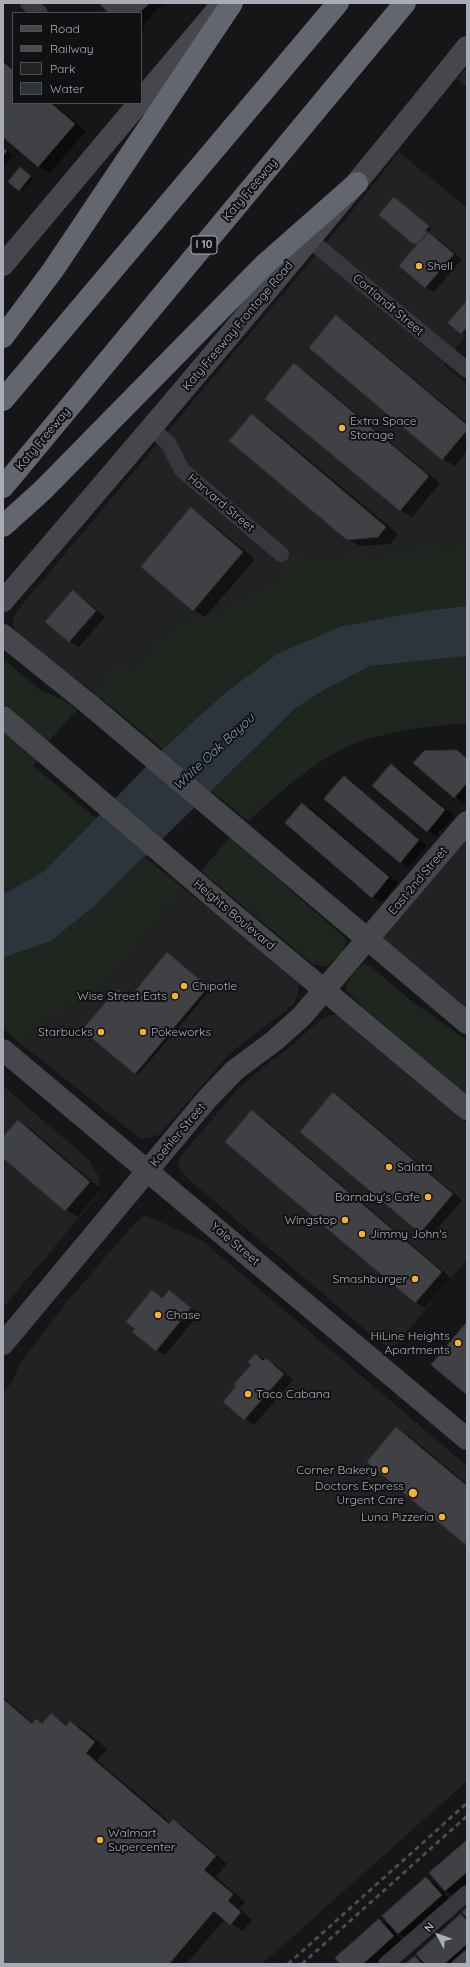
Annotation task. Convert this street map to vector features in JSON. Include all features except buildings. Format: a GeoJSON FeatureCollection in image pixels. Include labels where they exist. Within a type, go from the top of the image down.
{"type":"FeatureCollection","features":[{"type":"Feature","properties":{"kind":"highway"},"geometry":{"type":"LineString","coordinates":[[3,337],[53,270],[232,3]]}},
{"type":"Feature","properties":{"kind":"highway"},"geometry":{"type":"LineString","coordinates":[[3,400],[338,3]]}},
{"type":"Feature","properties":{"kind":"highway","name":"Katy Freeway"},"geometry":{"type":"LineString","coordinates":[[3,487],[406,3]]}},
{"type":"Feature","properties":{"kind":"highway"},"geometry":{"type":"LineString","coordinates":[[3,526],[43,490],[264,266],[357,183]]}},
{"type":"Feature","properties":{"kind":"main road"},"geometry":{"type":"LineString","coordinates":[[142,99],[223,3]]}},
{"type":"Feature","properties":{"kind":"main road","name":"Katy Freeway Frontage Road"},"geometry":{"type":"LineString","coordinates":[[3,602],[152,429],[310,240],[467,47]]}},
{"type":"Feature","properties":{"kind":"main road"},"geometry":{"type":"LineString","coordinates":[[3,266],[138,104]]}},
{"type":"Feature","properties":{"kind":"main road"},"geometry":{"type":"LineString","coordinates":[[3,635],[90,705],[467,1023]]}},
{"type":"Feature","properties":{"kind":"main road","name":"Heights Boulevard"},"geometry":{"type":"LineString","coordinates":[[3,717],[324,991],[467,1109]]}},
{"type":"Feature","properties":{"kind":"main road","name":"East 2nd Street"},"geometry":{"type":"LineString","coordinates":[[368,940],[467,822]]}},
{"type":"Feature","properties":{"kind":"main road","name":"Koehler Street"},"geometry":{"type":"LineString","coordinates":[[3,1344],[208,1098],[235,1070],[292,1024],[324,991],[368,940]]}},
{"type":"Feature","properties":{"kind":"main road","name":"Yale Street"},"geometry":{"type":"LineString","coordinates":[[3,1050],[467,1439]]}},
{"type":"Feature","properties":{"kind":"street"},"geometry":{"type":"LineString","coordinates":[[28,3],[39,12]]}},
{"type":"Feature","properties":{"kind":"street","name":"Cortlandt Street"},"geometry":{"type":"LineString","coordinates":[[310,240],[467,370]]}},
{"type":"Feature","properties":{"kind":"street","name":"Harvard Street"},"geometry":{"type":"LineString","coordinates":[[152,429],[168,443],[182,470],[281,554]]}},
{"type":"Feature","properties":{"kind":"street"},"geometry":{"type":"LineString","coordinates":[[386,1964],[467,1893]]}},
{"type":"Feature","properties":{"kind":"shaded area"},"geometry":{"type":"Polygon","coordinates":[[[467,67],[467,87],[457,79],[467,67]]]}},
{"type":"Feature","properties":{"kind":"shaded area"},"geometry":{"type":"Polygon","coordinates":[[[399,152],[467,208],[467,333],[444,365],[467,384],[467,543],[308,560],[296,551],[273,578],[238,603],[194,620],[183,612],[131,667],[112,668],[92,691],[19,636],[14,627],[13,620],[17,611],[345,220],[399,152]]]}},
{"type":"Feature","properties":{"kind":"shaded area"},"geometry":{"type":"Polygon","coordinates":[[[467,835],[467,1011],[384,940],[384,935],[467,835]]]}},
{"type":"Feature","properties":{"kind":"shaded area"},"geometry":{"type":"Polygon","coordinates":[[[184,889],[287,969],[298,981],[298,995],[294,1004],[228,1055],[159,1135],[141,1139],[21,1044],[42,1020],[59,1011],[62,1017],[66,1005],[82,1011],[184,889]]]}},
{"type":"Feature","properties":{"kind":"shaded area"},"geometry":{"type":"Polygon","coordinates":[[[329,1015],[338,1015],[345,1018],[467,1123],[467,1259],[397,1344],[391,1347],[382,1344],[187,1178],[178,1167],[180,1157],[237,1090],[272,1060],[287,1050],[321,1019],[329,1015]]]}},
{"type":"Feature","properties":{"kind":"shaded area"},"geometry":{"type":"Polygon","coordinates":[[[3,1086],[88,1159],[99,1177],[99,1194],[3,1308],[3,1086]]]}},
{"type":"Feature","properties":{"kind":"shaded area"},"geometry":{"type":"Polygon","coordinates":[[[145,1215],[204,1242],[467,1466],[467,1781],[262,1964],[3,1964],[3,1393],[13,1381],[19,1365],[69,1299],[136,1222],[145,1215]]]}},
{"type":"Feature","properties":{"kind":"green space"},"geometry":{"type":"Polygon","coordinates":[[[467,543],[467,606],[423,611],[342,626],[277,654],[225,693],[163,749],[92,691],[112,668],[132,667],[183,612],[194,620],[238,603],[273,578],[296,551],[308,560],[467,543]]]}},
{"type":"Feature","properties":{"kind":"green space"},"geometry":{"type":"Polygon","coordinates":[[[467,656],[467,723],[395,732],[353,744],[305,772],[248,821],[212,791],[297,707],[326,689],[370,666],[467,656]]]}},
{"type":"Feature","properties":{"kind":"green space"},"geometry":{"type":"Polygon","coordinates":[[[3,659],[39,689],[65,701],[77,710],[47,743],[3,704],[3,659]]]}},
{"type":"Feature","properties":{"kind":"green space"},"geometry":{"type":"Polygon","coordinates":[[[3,731],[38,760],[33,766],[96,818],[45,872],[3,894],[3,731]]]}},
{"type":"Feature","properties":{"kind":"green space"},"geometry":{"type":"Polygon","coordinates":[[[230,837],[345,938],[344,947],[340,955],[332,962],[325,967],[313,964],[201,871],[230,837]]]}},
{"type":"Feature","properties":{"kind":"green space"},"geometry":{"type":"Polygon","coordinates":[[[145,857],[184,889],[82,1011],[66,1006],[62,1018],[58,1011],[42,1020],[21,1044],[3,1028],[3,958],[51,941],[93,907],[145,857]]]}},
{"type":"Feature","properties":{"kind":"green space"},"geometry":{"type":"Polygon","coordinates":[[[364,964],[370,966],[414,1003],[467,1040],[467,1095],[362,1006],[347,991],[346,986],[351,976],[364,964]]]}},
{"type":"Feature","properties":{"kind":"water","name":"White Oak Bayou"},"geometry":{"type":"Polygon","coordinates":[[[467,606],[467,656],[370,666],[326,689],[297,707],[93,907],[51,941],[3,958],[3,894],[45,871],[163,749],[225,693],[277,654],[342,626],[423,611],[467,606]]]}},
{"type":"Feature","properties":{"kind":"railway"},"geometry":{"type":"LineString","coordinates":[[288,1964],[467,1803]]}},
{"type":"Feature","properties":{"kind":"railway"},"geometry":{"type":"LineString","coordinates":[[302,1964],[467,1816]]}},
{"type":"Feature","properties":{"kind":"place","name":"Shell"},"geometry":{"type":"Point","coordinates":[419,266]}},
{"type":"Feature","properties":{"kind":"place","name":"Extra Space Storage"},"geometry":{"type":"Point","coordinates":[342,428]}},
{"type":"Feature","properties":{"kind":"place","name":"Chipotle"},"geometry":{"type":"Point","coordinates":[184,986]}},
{"type":"Feature","properties":{"kind":"place","name":"Wise Street Eats"},"geometry":{"type":"Point","coordinates":[175,996]}},
{"type":"Feature","properties":{"kind":"place","name":"Starbucks"},"geometry":{"type":"Point","coordinates":[101,1032]}},
{"type":"Feature","properties":{"kind":"place","name":"Pokeworks"},"geometry":{"type":"Point","coordinates":[143,1032]}},
{"type":"Feature","properties":{"kind":"place","name":"Salata"},"geometry":{"type":"Point","coordinates":[389,1167]}},
{"type":"Feature","properties":{"kind":"place","name":"Barnaby's Cafe"},"geometry":{"type":"Point","coordinates":[428,1197]}},
{"type":"Feature","properties":{"kind":"place","name":"Wingstop"},"geometry":{"type":"Point","coordinates":[345,1220]}},
{"type":"Feature","properties":{"kind":"place","name":"Jimmy John's"},"geometry":{"type":"Point","coordinates":[362,1234]}},
{"type":"Feature","properties":{"kind":"place","name":"Smashburger"},"geometry":{"type":"Point","coordinates":[415,1279]}},
{"type":"Feature","properties":{"kind":"place","name":"Chase"},"geometry":{"type":"Point","coordinates":[158,1315]}},
{"type":"Feature","properties":{"kind":"place","name":"HiLine Heights Apartments"},"geometry":{"type":"Point","coordinates":[458,1343]}},
{"type":"Feature","properties":{"kind":"place","name":"Taco Cabana"},"geometry":{"type":"Point","coordinates":[248,1394]}},
{"type":"Feature","properties":{"kind":"place","name":"Corner Bakery"},"geometry":{"type":"Point","coordinates":[385,1470]}},
{"type":"Feature","properties":{"kind":"place","name":"Doctors Express Urgent Care"},"geometry":{"type":"Point","coordinates":[413,1493]}},
{"type":"Feature","properties":{"kind":"place","name":"Luna Pizzeria"},"geometry":{"type":"Point","coordinates":[442,1517]}},
{"type":"Feature","properties":{"kind":"place","name":"Walmart Supercenter"},"geometry":{"type":"Point","coordinates":[100,1840]}}]}
